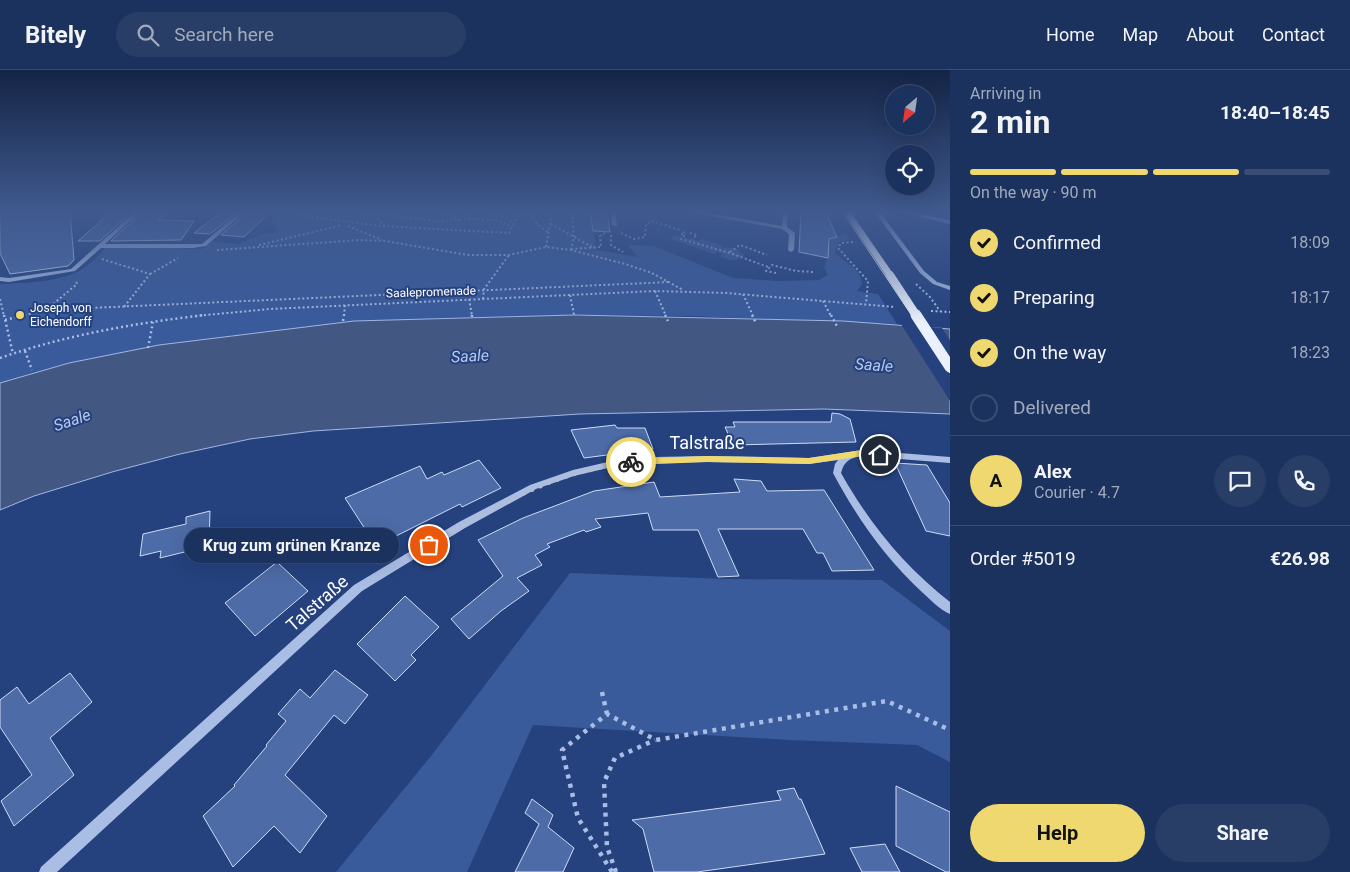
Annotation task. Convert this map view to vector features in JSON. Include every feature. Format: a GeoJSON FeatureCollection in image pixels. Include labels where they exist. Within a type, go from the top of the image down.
{"type":"FeatureCollection","features":[{"type":"Feature","properties":{"kind":"main road"},"geometry":{"type":"LineString","coordinates":[[871,248],[950,366]]}},
{"type":"Feature","properties":{"kind":"street"},"geometry":{"type":"LineString","coordinates":[[0,278],[9,280],[73,270],[97,248]]}},
{"type":"Feature","properties":{"kind":"street"},"geometry":{"type":"LineString","coordinates":[[904,248],[922,272],[935,283],[950,288]]}},
{"type":"Feature","properties":{"kind":"street","name":"Talstraße"},"geometry":{"type":"LineString","coordinates":[[46,872],[358,588],[462,525],[533,487],[573,473],[621,463],[707,459],[809,461],[862,453],[950,460]]}},
{"type":"Feature","properties":{"kind":"street"},"geometry":{"type":"LineString","coordinates":[[848,455],[839,464],[837,474],[844,489],[873,531],[904,570],[950,609]]}},
{"type":"Feature","properties":{"kind":"path"},"geometry":{"type":"LineString","coordinates":[[214,250],[233,248]]}},
{"type":"Feature","properties":{"kind":"path"},"geometry":{"type":"LineString","coordinates":[[429,248],[468,255],[509,255],[536,248]]}},
{"type":"Feature","properties":{"kind":"path"},"geometry":{"type":"LineString","coordinates":[[564,248],[583,248]]}},
{"type":"Feature","properties":{"kind":"path"},"geometry":{"type":"LineString","coordinates":[[617,248],[623,252]]}},
{"type":"Feature","properties":{"kind":"path"},"geometry":{"type":"LineString","coordinates":[[717,248],[768,267],[772,265],[796,271],[813,272]]}},
{"type":"Feature","properties":{"kind":"path"},"geometry":{"type":"LineString","coordinates":[[730,252],[735,248]]}},
{"type":"Feature","properties":{"kind":"path"},"geometry":{"type":"LineString","coordinates":[[750,248],[767,254]]}},
{"type":"Feature","properties":{"kind":"path","name":"Saalepromenade"},"geometry":{"type":"LineString","coordinates":[[0,358],[153,322],[229,312],[655,291],[743,294],[866,304],[868,281],[838,248]]}},
{"type":"Feature","properties":{"kind":"path"},"geometry":{"type":"LineString","coordinates":[[571,249],[626,264],[652,274],[684,291]]}},
{"type":"Feature","properties":{"kind":"path"},"geometry":{"type":"LineString","coordinates":[[124,307],[150,274],[182,255]]}},
{"type":"Feature","properties":{"kind":"path"},"geometry":{"type":"LineString","coordinates":[[483,299],[484,289],[509,255]]}},
{"type":"Feature","properties":{"kind":"path"},"geometry":{"type":"LineString","coordinates":[[89,256],[150,274]]}},
{"type":"Feature","properties":{"kind":"path"},"geometry":{"type":"LineString","coordinates":[[768,267],[766,270],[776,273]]}},
{"type":"Feature","properties":{"kind":"path"},"geometry":{"type":"LineString","coordinates":[[46,310],[77,284],[73,270]]}},
{"type":"Feature","properties":{"kind":"path"},"geometry":{"type":"LineString","coordinates":[[5,320],[46,310],[669,282]]}},
{"type":"Feature","properties":{"kind":"path"},"geometry":{"type":"LineString","coordinates":[[563,286],[569,295],[574,315]]}},
{"type":"Feature","properties":{"kind":"path"},"geometry":{"type":"LineString","coordinates":[[919,288],[930,296],[941,312]]}},
{"type":"Feature","properties":{"kind":"path"},"geometry":{"type":"LineString","coordinates":[[655,291],[668,321]]}},
{"type":"Feature","properties":{"kind":"path"},"geometry":{"type":"LineString","coordinates":[[743,294],[756,323]]}},
{"type":"Feature","properties":{"kind":"path"},"geometry":{"type":"LineString","coordinates":[[0,299],[13,354]]}},
{"type":"Feature","properties":{"kind":"path"},"geometry":{"type":"LineString","coordinates":[[469,299],[472,317]]}},
{"type":"Feature","properties":{"kind":"path"},"geometry":{"type":"LineString","coordinates":[[823,301],[838,328]]}},
{"type":"Feature","properties":{"kind":"path"},"geometry":{"type":"LineString","coordinates":[[343,321],[345,305]]}},
{"type":"Feature","properties":{"kind":"path"},"geometry":{"type":"LineString","coordinates":[[148,348],[153,322]]}},
{"type":"Feature","properties":{"kind":"path"},"geometry":{"type":"LineString","coordinates":[[24,351],[32,370]]}},
{"type":"Feature","properties":{"kind":"path"},"geometry":{"type":"LineString","coordinates":[[602,692],[607,714],[656,740]]}},
{"type":"Feature","properties":{"kind":"path"},"geometry":{"type":"LineString","coordinates":[[614,872],[607,847],[604,782],[615,758],[656,740],[887,701],[950,730]]}},
{"type":"Feature","properties":{"kind":"path"},"geometry":{"type":"LineString","coordinates":[[607,714],[562,750],[578,818],[614,872]]}},
{"type":"Feature","properties":{"kind":"shaded area"},"geometry":{"type":"Polygon","coordinates":[[[105,248],[597,248],[637,257],[631,248],[660,248],[733,278],[778,281],[819,280],[828,275],[824,267],[828,258],[828,248],[836,248],[835,253],[859,274],[862,284],[857,291],[878,294],[897,324],[688,316],[579,315],[354,321],[159,345],[69,363],[0,383],[0,284],[44,281],[76,273],[87,266],[105,248]]]}},
{"type":"Feature","properties":{"kind":"shaded area"},"geometry":{"type":"Polygon","coordinates":[[[698,248],[738,249],[738,251],[745,255],[733,260],[720,256],[723,254],[718,252],[714,254],[698,248]]]}},
{"type":"Feature","properties":{"kind":"shaded area"},"geometry":{"type":"Polygon","coordinates":[[[570,573],[726,579],[882,580],[950,631],[950,762],[917,745],[790,740],[533,725],[467,872],[336,872],[431,756],[570,573]]]}},
{"type":"Feature","properties":{"kind":"water","name":"Saale"},"geometry":{"type":"Polygon","coordinates":[[[574,315],[843,321],[950,329],[950,414],[824,409],[580,414],[313,431],[250,439],[180,454],[112,472],[34,496],[0,510],[0,383],[69,363],[159,345],[354,321],[574,315]]]}},
{"type":"Feature","properties":{"kind":"pier"},"geometry":{"type":"Polygon","coordinates":[[[901,324],[942,328],[950,340],[950,401],[901,324]]]}},
{"type":"Feature","properties":{"kind":"building"},"geometry":{"type":"Polygon","coordinates":[[[0,248],[73,248],[74,260],[68,266],[10,274],[0,253],[0,248]]]}},
{"type":"Feature","properties":{"kind":"building"},"geometry":{"type":"Polygon","coordinates":[[[799,248],[829,248],[828,258],[799,252],[799,248]]]}},
{"type":"Feature","properties":{"kind":"building"},"geometry":{"type":"Polygon","coordinates":[[[832,413],[840,414],[850,419],[856,442],[733,445],[725,427],[735,427],[733,422],[831,422],[832,413]]]}},
{"type":"Feature","properties":{"kind":"building"},"geometry":{"type":"Polygon","coordinates":[[[615,425],[617,428],[645,428],[653,449],[584,458],[571,430],[615,425]]]}},
{"type":"Feature","properties":{"kind":"building"},"geometry":{"type":"Polygon","coordinates":[[[479,460],[501,488],[462,507],[460,504],[376,546],[345,498],[420,466],[427,479],[442,472],[444,475],[479,460]]]}},
{"type":"Feature","properties":{"kind":"building"},"geometry":{"type":"Polygon","coordinates":[[[895,463],[927,465],[950,503],[950,536],[926,531],[895,463]]]}},
{"type":"Feature","properties":{"kind":"building"},"geometry":{"type":"Polygon","coordinates":[[[734,479],[761,481],[767,491],[824,490],[874,570],[832,571],[823,553],[817,553],[803,529],[718,529],[739,576],[718,577],[698,530],[653,530],[648,513],[595,519],[601,527],[586,532],[584,530],[547,544],[550,547],[535,555],[542,565],[517,578],[529,591],[501,611],[469,639],[451,619],[503,576],[478,540],[523,518],[594,491],[654,482],[660,497],[740,492],[734,479]]]}},
{"type":"Feature","properties":{"kind":"building"},"geometry":{"type":"Polygon","coordinates":[[[210,511],[209,546],[160,558],[161,551],[140,556],[143,534],[186,524],[186,517],[210,511]]]}},
{"type":"Feature","properties":{"kind":"building"},"geometry":{"type":"Polygon","coordinates":[[[277,562],[308,591],[255,636],[225,603],[277,562]]]}},
{"type":"Feature","properties":{"kind":"building"},"geometry":{"type":"Polygon","coordinates":[[[405,596],[439,627],[411,655],[416,660],[395,681],[357,644],[405,596]]]}},
{"type":"Feature","properties":{"kind":"building"},"geometry":{"type":"Polygon","coordinates":[[[335,670],[368,695],[345,724],[334,715],[285,775],[327,816],[300,853],[274,826],[233,867],[203,816],[235,786],[267,746],[286,721],[278,714],[300,689],[310,698],[335,670]]]}},
{"type":"Feature","properties":{"kind":"building"},"geometry":{"type":"Polygon","coordinates":[[[70,673],[92,702],[50,738],[74,775],[14,826],[1,801],[32,775],[0,727],[0,700],[17,687],[29,704],[70,673]]]}},
{"type":"Feature","properties":{"kind":"building"},"geometry":{"type":"Polygon","coordinates":[[[896,786],[950,812],[950,872],[946,872],[896,846],[896,786]]]}},
{"type":"Feature","properties":{"kind":"building"},"geometry":{"type":"Polygon","coordinates":[[[794,788],[799,799],[801,799],[825,854],[697,872],[654,872],[643,829],[632,820],[781,800],[777,791],[794,788]]]}},
{"type":"Feature","properties":{"kind":"building"},"geometry":{"type":"Polygon","coordinates":[[[532,799],[553,815],[548,827],[574,848],[563,872],[515,872],[539,824],[525,813],[532,799]]]}},
{"type":"Feature","properties":{"kind":"building"},"geometry":{"type":"Polygon","coordinates":[[[885,844],[900,872],[862,872],[850,848],[885,844]]]}},
{"type":"Feature","properties":{"kind":"tram line"},"geometry":{"type":"LineString","coordinates":[[867,248],[950,373]]}},
{"type":"Feature","properties":{"kind":"tram line"},"geometry":{"type":"LineString","coordinates":[[925,320],[950,359]]}},
{"type":"Feature","properties":{"kind":"way so far"},"geometry":{"type":"LineString","coordinates":[[429,545],[533,487],[573,473],[612,464],[631,462]]}},
{"type":"Feature","properties":{"kind":"place","name":"Joseph von Eichendorff"},"geometry":{"type":"Point","coordinates":[20,315]}},
{"type":"Feature","properties":{"kind":"place","name":"Krug zum grünen Kranze"},"geometry":{"type":"Point","coordinates":[429,545]}},
{"type":"Feature","properties":{"kind":"route"},"geometry":{"type":"LineString","coordinates":[[631,462],[707,459],[809,461],[862,453],[880,455]]}}]}
